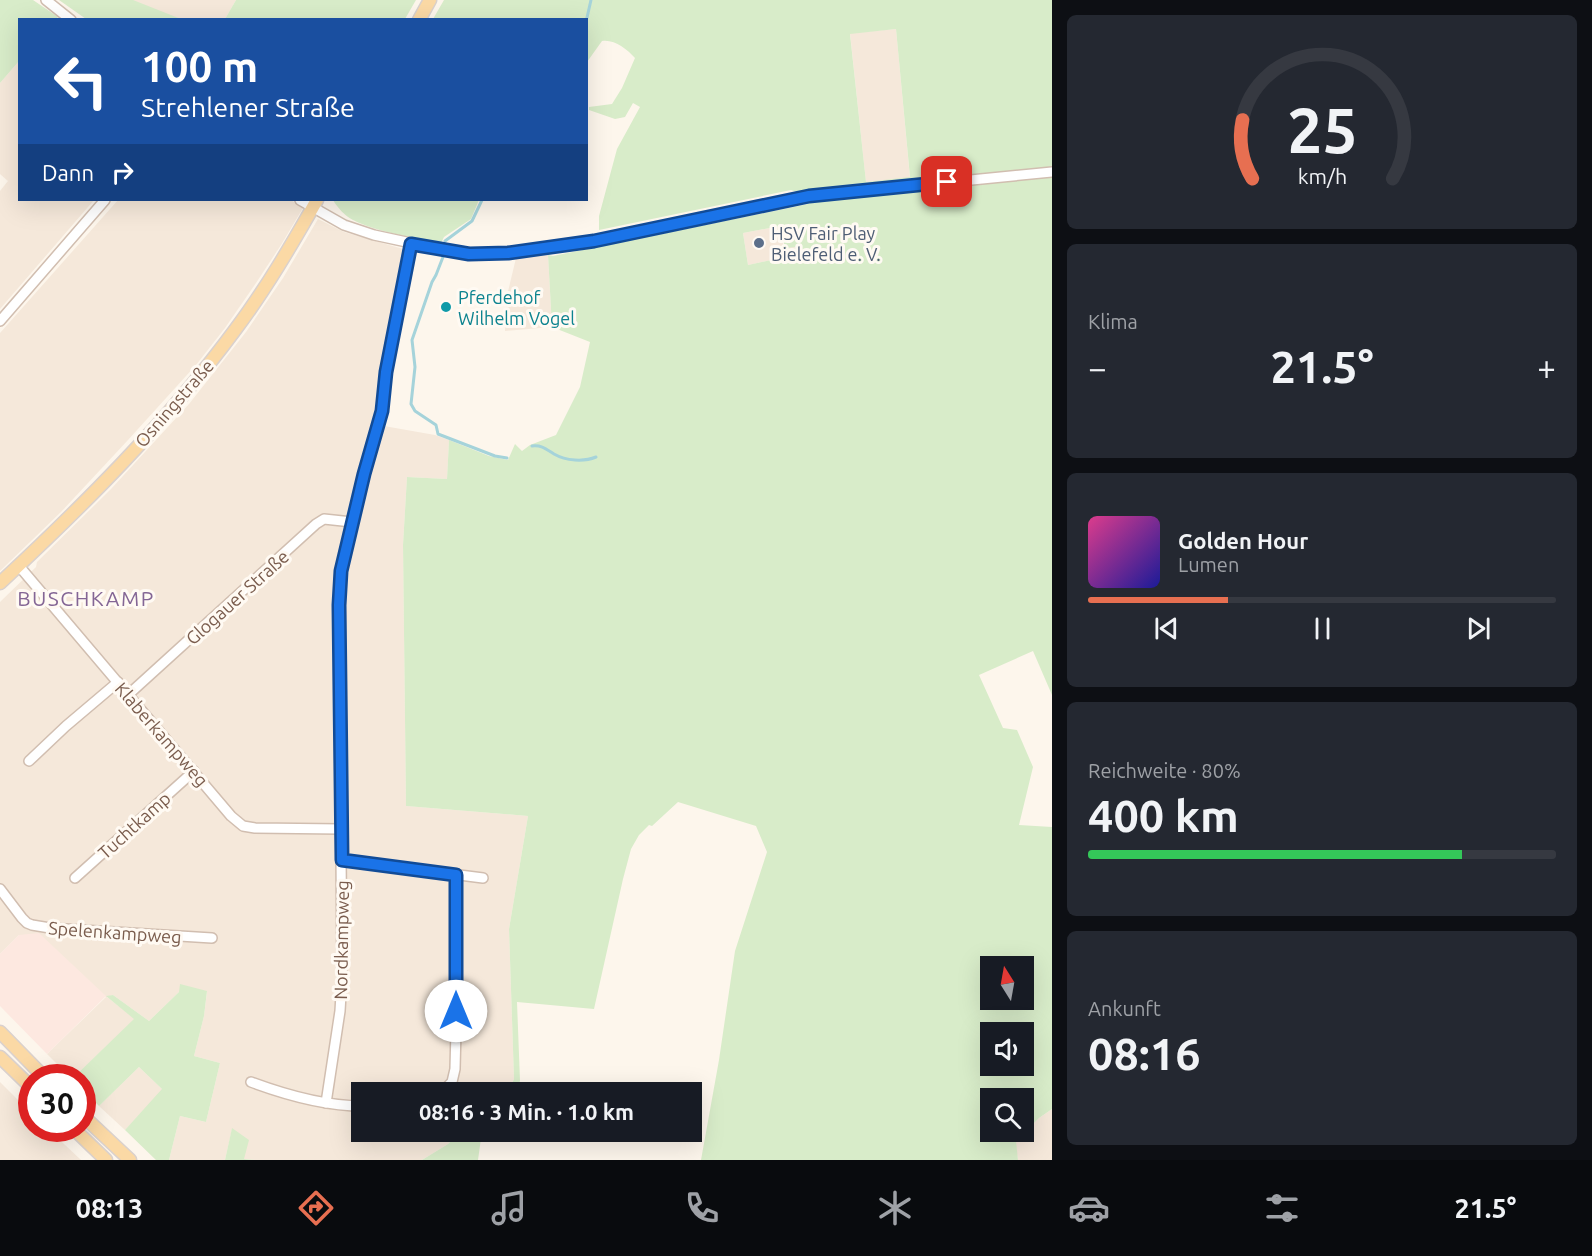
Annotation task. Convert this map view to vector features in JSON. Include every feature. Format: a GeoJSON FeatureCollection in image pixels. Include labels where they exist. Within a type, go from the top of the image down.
{"type":"FeatureCollection","features":[{"type":"Feature","properties":{"kind":"main road"},"geometry":{"type":"LineString","coordinates":[[420,18],[430,0]]}},
{"type":"Feature","properties":{"kind":"main road","name":"Osningstraße"},"geometry":{"type":"LineString","coordinates":[[0,583],[102,482],[189,389],[255,301],[315,204]]}},
{"type":"Feature","properties":{"kind":"main road"},"geometry":{"type":"LineString","coordinates":[[0,1032],[31,1064]]}},
{"type":"Feature","properties":{"kind":"main road"},"geometry":{"type":"LineString","coordinates":[[0,1057],[18,1074]]}},
{"type":"Feature","properties":{"kind":"main road"},"geometry":{"type":"LineString","coordinates":[[96,1128],[130,1160]]}},
{"type":"Feature","properties":{"kind":"main road"},"geometry":{"type":"LineString","coordinates":[[87,1142],[106,1160]]}},
{"type":"Feature","properties":{"kind":"street"},"geometry":{"type":"LineString","coordinates":[[46,0],[68,18]]}},
{"type":"Feature","properties":{"kind":"street"},"geometry":{"type":"LineString","coordinates":[[315,204],[332,219],[355,229],[411,244],[469,254],[502,254],[594,241],[809,196],[1052,172]]}},
{"type":"Feature","properties":{"kind":"street"},"geometry":{"type":"LineString","coordinates":[[0,321],[104,201]]}},
{"type":"Feature","properties":{"kind":"street","name":"Nordkampweg"},"geometry":{"type":"LineString","coordinates":[[326,1103],[340,1011],[342,978],[339,585],[352,522],[382,411],[386,372],[411,244]]}},
{"type":"Feature","properties":{"kind":"street","name":"Glogauer Straße"},"geometry":{"type":"LineString","coordinates":[[129,694],[316,524],[324,519],[352,522]]}},
{"type":"Feature","properties":{"kind":"street","name":"Klaberkampweg"},"geometry":{"type":"LineString","coordinates":[[19,566],[231,816],[243,826],[341,829]]}},
{"type":"Feature","properties":{"kind":"street"},"geometry":{"type":"LineString","coordinates":[[29,760],[117,682]]}},
{"type":"Feature","properties":{"kind":"street","name":"Tuchtkamp"},"geometry":{"type":"LineString","coordinates":[[75,878],[194,771]]}},
{"type":"Feature","properties":{"kind":"street"},"geometry":{"type":"LineString","coordinates":[[342,860],[483,878]]}},
{"type":"Feature","properties":{"kind":"street"},"geometry":{"type":"LineString","coordinates":[[452,1082],[455,1069],[456,875]]}},
{"type":"Feature","properties":{"kind":"street","name":"Spelenkampweg"},"geometry":{"type":"LineString","coordinates":[[0,889],[22,918],[32,925],[212,938]]}},
{"type":"Feature","properties":{"kind":"street"},"geometry":{"type":"LineString","coordinates":[[251,1082],[278,1092],[326,1103],[351,1105]]}},
{"type":"Feature","properties":{"kind":"shaded area"},"geometry":{"type":"Polygon","coordinates":[[[118,0],[236,0],[226,18],[172,16],[117,18],[118,0]]]}},
{"type":"Feature","properties":{"kind":"shaded area"},"geometry":{"type":"Polygon","coordinates":[[[896,29],[910,178],[866,182],[850,33],[896,29]]]}},
{"type":"Feature","properties":{"kind":"shaded area"},"geometry":{"type":"Polygon","coordinates":[[[18,62],[18,201],[93,201],[0,309],[0,191],[8,181],[0,174],[0,83],[18,62]]]}},
{"type":"Feature","properties":{"kind":"shaded area"},"geometry":{"type":"Polygon","coordinates":[[[117,201],[292,201],[303,208],[256,283],[196,365],[61,512],[0,571],[0,333],[117,201]]]}},
{"type":"Feature","properties":{"kind":"shaded area"},"geometry":{"type":"Polygon","coordinates":[[[318,219],[344,232],[417,253],[393,361],[384,426],[435,435],[449,440],[447,479],[407,477],[403,545],[406,806],[528,816],[509,929],[513,1082],[351,1082],[351,1142],[450,1142],[422,1160],[244,1159],[232,1129],[225,1160],[169,1160],[180,1116],[206,1122],[220,1063],[194,1056],[204,1016],[207,992],[179,992],[149,1021],[113,995],[107,997],[135,1019],[88,1064],[57,1064],[47,1054],[106,997],[19,935],[0,954],[0,602],[111,489],[189,404],[246,332],[283,278],[318,219]]]}},
{"type":"Feature","properties":{"kind":"shaded area"},"geometry":{"type":"Polygon","coordinates":[[[780,226],[784,248],[795,246],[794,255],[748,265],[743,233],[780,226]]]}},
{"type":"Feature","properties":{"kind":"shaded area"},"geometry":{"type":"Polygon","coordinates":[[[548,255],[552,327],[505,331],[506,300],[516,258],[548,255]]]}},
{"type":"Feature","properties":{"kind":"shaded area"},"geometry":{"type":"Polygon","coordinates":[[[39,933],[106,996],[47,1054],[0,1006],[0,954],[19,935],[39,933]]]}},
{"type":"Feature","properties":{"kind":"shaded area"},"geometry":{"type":"Polygon","coordinates":[[[139,1067],[163,1090],[125,1130],[99,1106],[139,1067]]]}},
{"type":"Feature","properties":{"kind":"shaded area"},"geometry":{"type":"Polygon","coordinates":[[[0,1082],[18,1100],[18,1142],[62,1142],[81,1160],[0,1160],[0,1082]]]}},
{"type":"Feature","properties":{"kind":"shaded area"},"geometry":{"type":"Polygon","coordinates":[[[1052,1109],[1052,1160],[1018,1160],[1015,1142],[1034,1142],[1034,1123],[1052,1109]]]}},
{"type":"Feature","properties":{"kind":"green space"},"geometry":{"type":"Polygon","coordinates":[[[0,0],[33,0],[58,17],[18,18],[18,62],[0,83],[0,0]]]}},
{"type":"Feature","properties":{"kind":"green space"},"geometry":{"type":"Polygon","coordinates":[[[59,0],[133,0],[178,18],[85,18],[59,0]]]}},
{"type":"Feature","properties":{"kind":"green space"},"geometry":{"type":"Polygon","coordinates":[[[236,0],[416,0],[406,18],[226,18],[236,0]]]}},
{"type":"Feature","properties":{"kind":"green space"},"geometry":{"type":"Polygon","coordinates":[[[444,0],[1052,0],[1052,695],[1033,651],[979,675],[1003,728],[1017,730],[1033,767],[1019,825],[1052,827],[1052,1109],[1034,1123],[1034,1088],[980,1088],[980,1142],[1016,1142],[1018,1160],[701,1160],[735,951],[767,852],[756,826],[678,802],[639,835],[631,849],[594,1009],[517,1002],[520,1081],[513,1082],[509,929],[528,816],[406,806],[403,545],[407,477],[447,479],[449,440],[489,456],[508,460],[515,444],[522,451],[530,445],[556,435],[580,387],[590,342],[552,327],[548,255],[553,256],[808,204],[809,196],[791,190],[599,230],[599,216],[617,149],[640,107],[633,103],[625,117],[615,119],[589,110],[589,107],[612,104],[635,58],[620,45],[602,41],[588,61],[588,18],[434,18],[444,0]],[[896,29],[850,34],[866,182],[910,177],[896,29]],[[780,226],[743,233],[748,265],[794,255],[795,247],[785,248],[780,226]]]}},
{"type":"Feature","properties":{"kind":"green space"},"geometry":{"type":"Polygon","coordinates":[[[334,201],[479,201],[471,219],[444,237],[441,243],[373,228],[353,220],[334,201]]]}},
{"type":"Feature","properties":{"kind":"green space"},"geometry":{"type":"Polygon","coordinates":[[[180,984],[207,991],[204,1016],[194,1056],[220,1063],[206,1122],[180,1116],[169,1160],[156,1160],[125,1130],[162,1089],[139,1067],[99,1106],[96,1103],[96,1064],[87,1064],[134,1019],[106,996],[113,995],[149,1021],[179,992],[180,984]]]}},
{"type":"Feature","properties":{"kind":"green space"},"geometry":{"type":"Polygon","coordinates":[[[232,1128],[249,1140],[244,1159],[255,1160],[225,1160],[232,1128]]]}},
{"type":"Feature","properties":{"kind":"green space"},"geometry":{"type":"Polygon","coordinates":[[[450,1142],[480,1142],[478,1160],[422,1160],[450,1142]]]}},
{"type":"Feature","properties":{"kind":"waterway"},"geometry":{"type":"LineString","coordinates":[[587,18],[591,0]]}},
{"type":"Feature","properties":{"kind":"waterway"},"geometry":{"type":"LineString","coordinates":[[445,241],[472,221],[482,201]]}},
{"type":"Feature","properties":{"kind":"waterway"},"geometry":{"type":"LineString","coordinates":[[443,257],[412,340],[415,367],[411,404],[415,411],[436,425],[438,434],[495,456],[507,458]]}},
{"type":"Feature","properties":{"kind":"waterway"},"geometry":{"type":"LineString","coordinates":[[532,446],[541,447],[569,459],[586,460],[596,457]]}},
{"type":"Feature","properties":{"kind":"place","name":"HSV Fair Play Bielefeld e. V."},"geometry":{"type":"Point","coordinates":[759,243]}},
{"type":"Feature","properties":{"kind":"place","name":"Pferdehof Wilhelm Vogel"},"geometry":{"type":"Point","coordinates":[446,307]}},
{"type":"Feature","properties":{"kind":"district","name":"BUSCHKAMP"},"geometry":{"type":"Point","coordinates":[86,598]}},
{"type":"Feature","properties":{"kind":"route"},"geometry":{"type":"LineString","coordinates":[[456,1011],[456,875],[342,860],[339,585],[345,548],[382,411],[386,372],[411,244],[469,254],[508,253],[594,241],[809,196],[947,182]]}}]}
